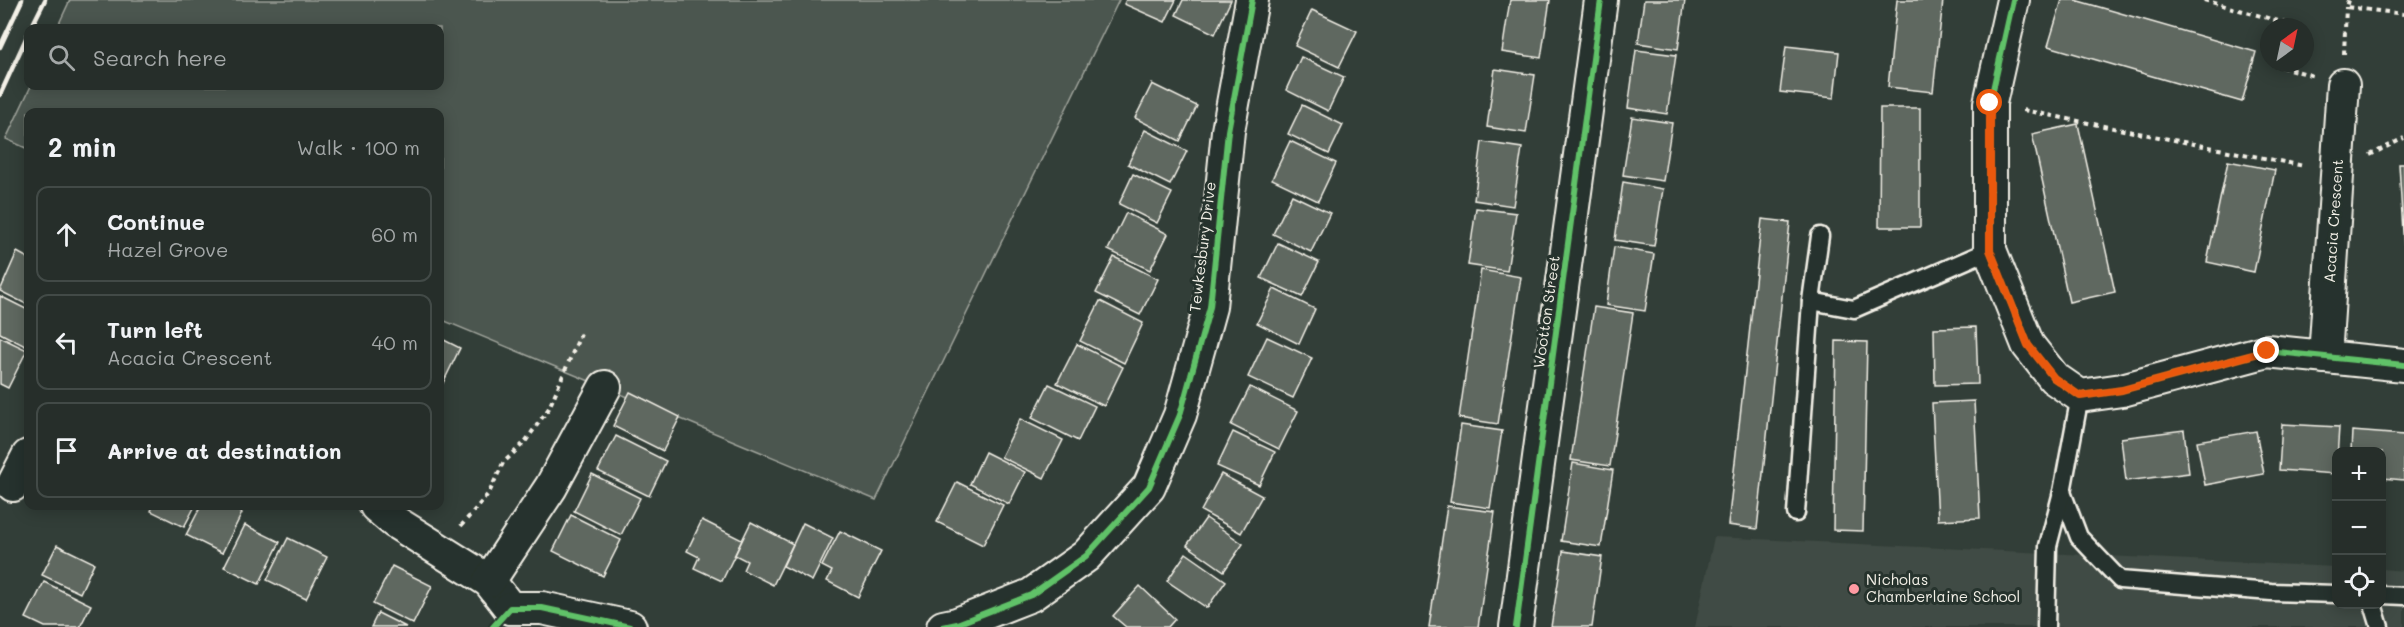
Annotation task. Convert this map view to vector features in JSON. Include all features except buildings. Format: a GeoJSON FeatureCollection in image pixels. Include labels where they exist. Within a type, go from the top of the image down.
{"type":"FeatureCollection","features":[{"type":"Feature","properties":{"kind":"street","name":"Tewkesbury Drive"},"geometry":{"type":"LineString","coordinates":[[943,627],[957,624],[1031,594],[1086,556],[1149,487],[1180,415],[1210,307],[1228,131],[1252,0]]}},
{"type":"Feature","properties":{"kind":"street","name":"Wootton Street"},"geometry":{"type":"LineString","coordinates":[[1516,627],[1600,0]]}},
{"type":"Feature","properties":{"kind":"street"},"geometry":{"type":"LineString","coordinates":[[2013,0],[1990,103],[1990,250],[2028,345],[2054,378],[2080,396],[2122,390],[2267,351],[2404,365]]}},
{"type":"Feature","properties":{"kind":"street","name":"Acacia Crescent"},"geometry":{"type":"LineString","coordinates":[[2325,357],[2343,85]]}},
{"type":"Feature","properties":{"kind":"street"},"geometry":{"type":"LineString","coordinates":[[489,581],[551,487],[605,387]]}},
{"type":"Feature","properties":{"kind":"street"},"geometry":{"type":"LineString","coordinates":[[13,484],[24,463]]}},
{"type":"Feature","properties":{"kind":"street"},"geometry":{"type":"LineString","coordinates":[[381,510],[395,522],[489,581],[501,618],[542,608],[630,627]]}},
{"type":"Feature","properties":{"kind":"lane"},"geometry":{"type":"LineString","coordinates":[[1796,513],[1811,301],[1820,236]]}},
{"type":"Feature","properties":{"kind":"lane"},"geometry":{"type":"LineString","coordinates":[[1811,301],[1854,309],[1990,250]]}},
{"type":"Feature","properties":{"kind":"lane"},"geometry":{"type":"LineString","coordinates":[[2046,627],[2048,546],[2062,492],[2080,396]]}},
{"type":"Feature","properties":{"kind":"lane"},"geometry":{"type":"LineString","coordinates":[[2062,492],[2079,537],[2120,580],[2271,592],[2332,594]]}},
{"type":"Feature","properties":{"kind":"lane"},"geometry":{"type":"LineString","coordinates":[[2386,596],[2404,596]]}},
{"type":"Feature","properties":{"kind":"lane"},"geometry":{"type":"LineString","coordinates":[[2375,609],[2380,627]]}},
{"type":"Feature","properties":{"kind":"path"},"geometry":{"type":"LineString","coordinates":[[2204,0],[2268,18]]}},
{"type":"Feature","properties":{"kind":"path"},"geometry":{"type":"LineString","coordinates":[[2299,72],[2343,85],[2348,0]]}},
{"type":"Feature","properties":{"kind":"path"},"geometry":{"type":"LineString","coordinates":[[2346,7],[2404,14]]}},
{"type":"Feature","properties":{"kind":"path"},"geometry":{"type":"LineString","coordinates":[[1990,103],[2337,172],[2404,138]]}},
{"type":"Feature","properties":{"kind":"path"},"geometry":{"type":"LineString","coordinates":[[440,550],[489,493],[503,463],[525,442],[549,408],[581,333]]}},
{"type":"Feature","properties":{"kind":"shaded area"},"geometry":{"type":"Polygon","coordinates":[[[70,0],[1119,0],[876,500],[444,321],[444,108],[24,108],[24,147],[6,139],[29,90],[444,90],[444,24],[59,24],[70,0]]]}},
{"type":"Feature","properties":{"kind":"shaded area"},"geometry":{"type":"Polygon","coordinates":[[[1714,537],[2332,567],[2332,609],[2386,609],[2386,569],[2404,571],[2404,627],[1695,627],[1714,537]]]}},
{"type":"Feature","properties":{"kind":"railway"},"geometry":{"type":"LineString","coordinates":[[0,47],[22,0]]}},
{"type":"Feature","properties":{"kind":"railway"},"geometry":{"type":"LineString","coordinates":[[33,24],[45,0]]}},
{"type":"Feature","properties":{"kind":"railway"},"geometry":{"type":"LineString","coordinates":[[0,95],[24,43]]}},
{"type":"Feature","properties":{"kind":"cycle path"},"geometry":{"type":"LineString","coordinates":[[943,627],[957,624],[1031,595],[1086,556],[1149,487],[1180,415],[1210,307],[1228,131],[1252,0]]}},
{"type":"Feature","properties":{"kind":"cycle path"},"geometry":{"type":"LineString","coordinates":[[1516,627],[1601,0]]}},
{"type":"Feature","properties":{"kind":"cycle path"},"geometry":{"type":"LineString","coordinates":[[2013,0],[1990,103],[1990,250],[2028,345],[2054,378],[2080,396],[2122,390],[2267,351],[2404,365]]}},
{"type":"Feature","properties":{"kind":"cycle path"},"geometry":{"type":"LineString","coordinates":[[493,627],[510,608],[542,608],[630,627]]}},
{"type":"Feature","properties":{"kind":"place","name":"Nicholas Chamberlaine School"},"geometry":{"type":"Point","coordinates":[1854,589]}},
{"type":"Feature","properties":{"kind":"route"},"geometry":{"type":"LineString","coordinates":[[1990,103],[1990,250],[2028,345],[2054,378],[2080,396],[2122,390],[2267,351]]}}]}
